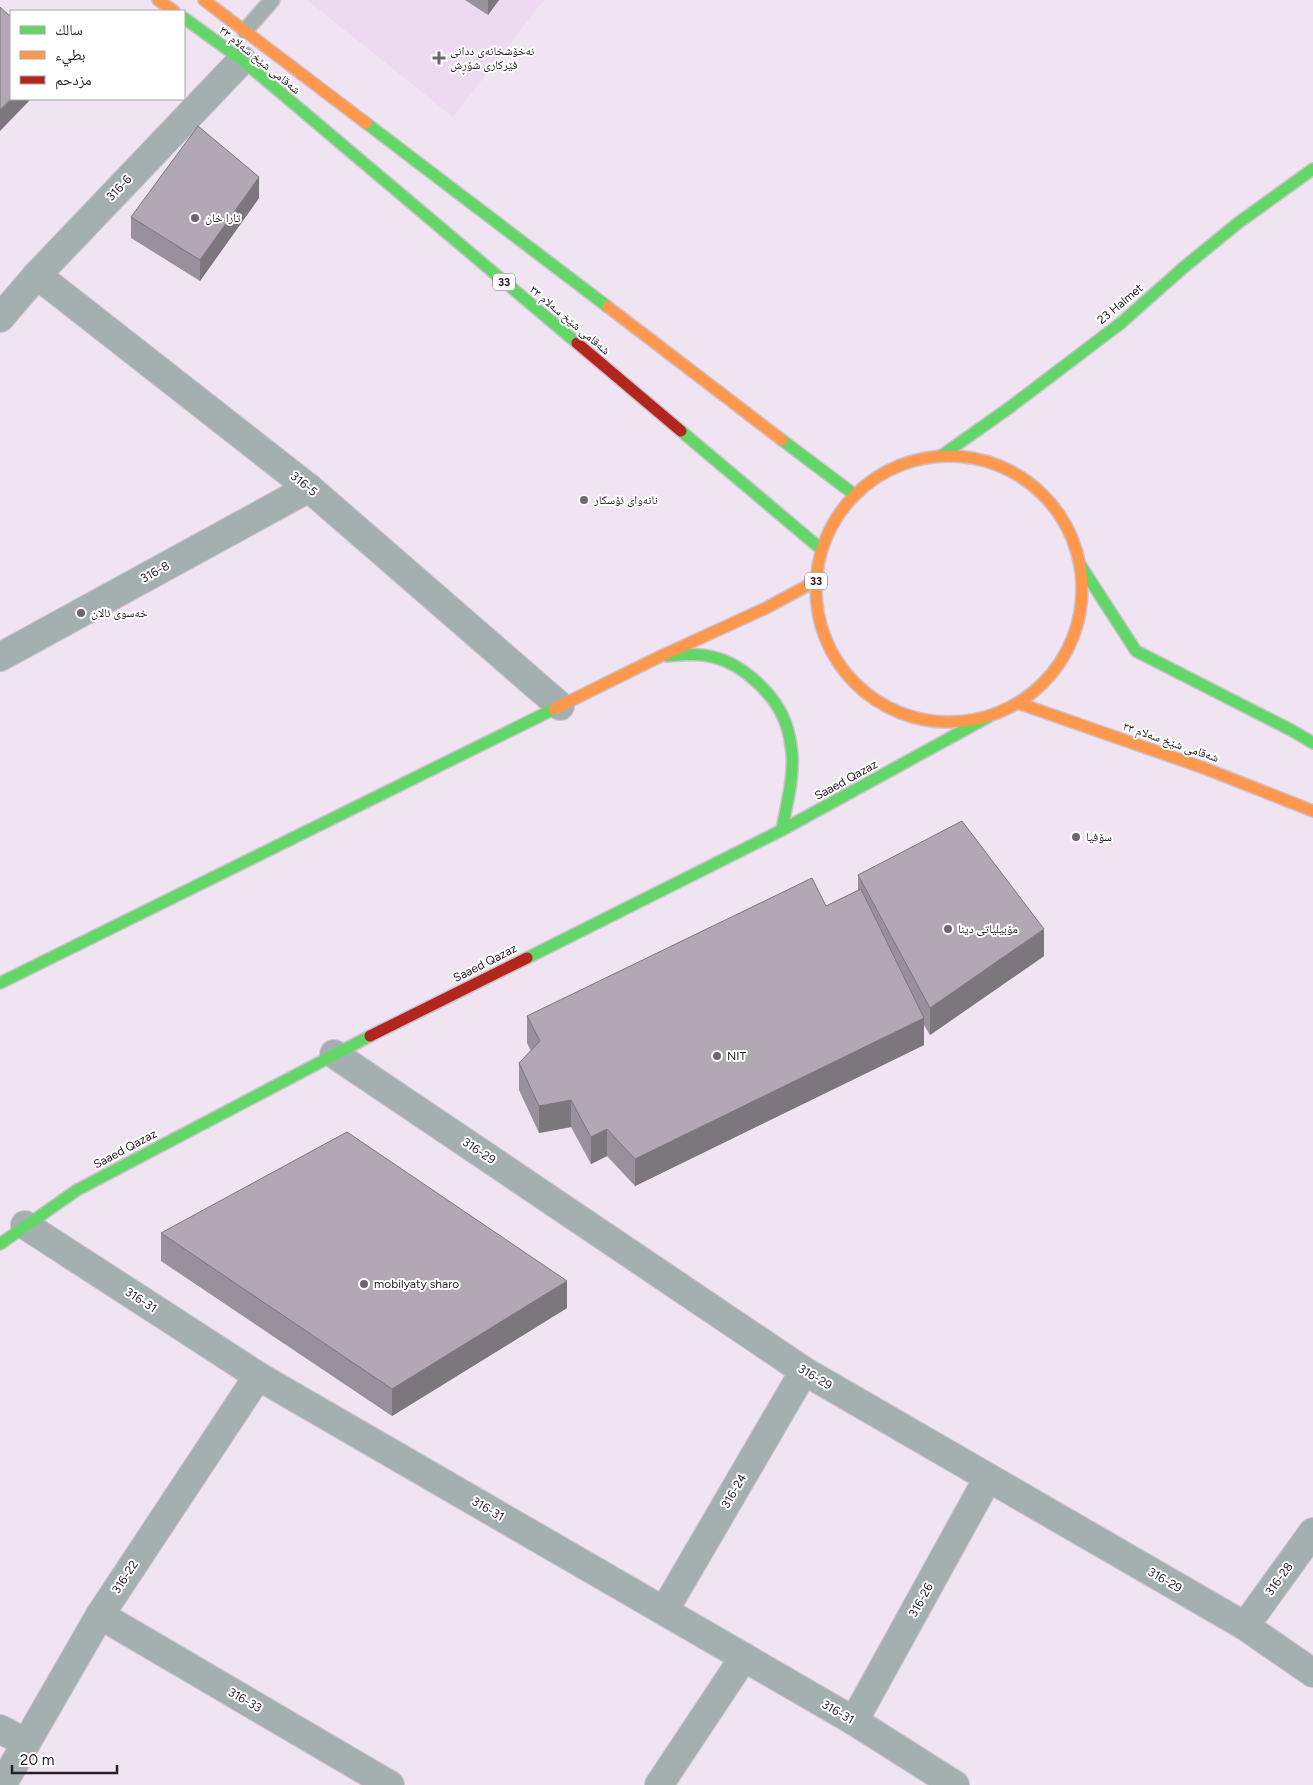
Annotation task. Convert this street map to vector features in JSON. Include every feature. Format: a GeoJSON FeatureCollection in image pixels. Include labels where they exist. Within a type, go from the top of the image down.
{"type":"FeatureCollection","features":[{"type":"Feature","properties":{"kind":"main road"},"geometry":{"type":"LineString","coordinates":[[158,0],[173,10]]}},
{"type":"Feature","properties":{"kind":"main road","name":"شەقامی شێخ سەلام ٣٣"},"geometry":{"type":"LineString","coordinates":[[204,0],[854,495]]}},
{"type":"Feature","properties":{"kind":"main road","name":"شەقامی شێخ سەلام ٣٣"},"geometry":{"type":"LineString","coordinates":[[185,19],[242,60],[822,549]]}},
{"type":"Feature","properties":{"kind":"main road","name":"23 Halmet"},"geometry":{"type":"LineString","coordinates":[[941,456],[1009,408],[1121,323],[1183,268],[1238,223],[1313,169]]}},
{"type":"Feature","properties":{"kind":"main road","name":"33"},"geometry":{"type":"LineString","coordinates":[[941,456],[974,458],[1004,468],[1032,485],[1055,508],[1071,534],[1081,566],[1082,597],[1076,629],[1063,658],[1043,684],[1018,703],[988,716],[957,722],[924,720],[894,710],[866,694],[843,671],[827,644],[817,613],[816,581],[822,549],[835,520],[854,495],[910,462],[941,456]]}},
{"type":"Feature","properties":{"kind":"main road","name":"33"},"geometry":{"type":"LineString","coordinates":[[1081,566],[1136,651],[1313,743]]}},
{"type":"Feature","properties":{"kind":"main road"},"geometry":{"type":"LineString","coordinates":[[0,983],[659,657],[766,608],[816,581]]}},
{"type":"Feature","properties":{"kind":"main road"},"geometry":{"type":"LineString","coordinates":[[659,657],[694,654],[714,657],[742,669],[770,696],[786,724],[792,755],[790,785],[782,830]]}},
{"type":"Feature","properties":{"kind":"main road","name":"شەقامی شێخ سەلام ٣٣"},"geometry":{"type":"LineString","coordinates":[[1018,703],[1204,768],[1313,811]]}},
{"type":"Feature","properties":{"kind":"main road","name":"Saaed Qazaz"},"geometry":{"type":"LineString","coordinates":[[0,1244],[76,1190],[334,1054],[782,830],[988,716]]}},
{"type":"Feature","properties":{"kind":"street","name":"316-6"},"geometry":{"type":"LineString","coordinates":[[0,318],[37,275],[242,60]]}},
{"type":"Feature","properties":{"kind":"street","name":"316-5"},"geometry":{"type":"LineString","coordinates":[[37,275],[309,488],[560,706]]}},
{"type":"Feature","properties":{"kind":"street","name":"316-8"},"geometry":{"type":"LineString","coordinates":[[0,657],[309,488]]}},
{"type":"Feature","properties":{"kind":"street","name":"316-29"},"geometry":{"type":"LineString","coordinates":[[334,1054],[804,1371],[1244,1626],[1313,1673]]}},
{"type":"Feature","properties":{"kind":"street","name":"316-31"},"geometry":{"type":"LineString","coordinates":[[25,1226],[258,1376],[854,1721],[955,1785]]}},
{"type":"Feature","properties":{"kind":"street","name":"316-24"},"geometry":{"type":"LineString","coordinates":[[664,1611],[804,1371]]}},
{"type":"Feature","properties":{"kind":"street","name":"316-22"},"geometry":{"type":"LineString","coordinates":[[2,1785],[100,1615],[258,1376]]}},
{"type":"Feature","properties":{"kind":"street","name":"316-26"},"geometry":{"type":"LineString","coordinates":[[854,1721],[988,1478]]}},
{"type":"Feature","properties":{"kind":"street","name":"316-28"},"geometry":{"type":"LineString","coordinates":[[1244,1626],[1313,1532]]}},
{"type":"Feature","properties":{"kind":"street","name":"316-33"},"geometry":{"type":"LineString","coordinates":[[100,1615],[390,1785]]}},
{"type":"Feature","properties":{"kind":"street"},"geometry":{"type":"LineString","coordinates":[[659,1785],[744,1657]]}},
{"type":"Feature","properties":{"kind":"street"},"geometry":{"type":"LineString","coordinates":[[0,1729],[26,1743]]}},
{"type":"Feature","properties":{"kind":"lane"},"geometry":{"type":"LineString","coordinates":[[245,31],[272,0]]}},
{"type":"Feature","properties":{"kind":"shaded area","name":"نەخۆشخانەی ددانی فێرکاری شۆڕش"},"geometry":{"type":"Polygon","coordinates":[[[307,0],[544,0],[453,117],[307,0]]]}},
{"type":"Feature","properties":{"kind":"building"},"geometry":{"type":"Polygon","coordinates":[[[0,7],[10,16],[10,99],[0,110],[0,7]]]}},
{"type":"Feature","properties":{"kind":"building","name":"تارا خان"},"geometry":{"type":"Polygon","coordinates":[[[198,126],[259,177],[200,260],[131,217],[198,126]]]}},
{"type":"Feature","properties":{"kind":"building","name":"مۆبیلیاتی دینا"},"geometry":{"type":"Polygon","coordinates":[[[962,821],[1044,929],[930,1008],[858,875],[962,821]]]}},
{"type":"Feature","properties":{"kind":"building","name":"NIT"},"geometry":{"type":"Polygon","coordinates":[[[812,878],[826,906],[861,889],[924,1018],[635,1159],[607,1129],[591,1137],[571,1100],[539,1106],[519,1063],[540,1041],[527,1016],[812,878]]]}},
{"type":"Feature","properties":{"kind":"building","name":"mobilyaty sharo"},"geometry":{"type":"Polygon","coordinates":[[[347,1132],[567,1281],[392,1389],[161,1233],[347,1132]]]}},
{"type":"Feature","properties":{"kind":"traffic: fast"},"geometry":{"type":"LineString","coordinates":[[185,19],[242,60],[577,343]]}},
{"type":"Feature","properties":{"kind":"traffic: fast"},"geometry":{"type":"LineString","coordinates":[[366,123],[608,307]]}},
{"type":"Feature","properties":{"kind":"traffic: fast"},"geometry":{"type":"LineString","coordinates":[[941,456],[1009,408],[1121,323],[1183,268],[1238,223],[1313,169]]}},
{"type":"Feature","properties":{"kind":"traffic: fast"},"geometry":{"type":"LineString","coordinates":[[681,431],[821,549]]}},
{"type":"Feature","properties":{"kind":"traffic: fast"},"geometry":{"type":"LineString","coordinates":[[782,440],[855,495]]}},
{"type":"Feature","properties":{"kind":"traffic: fast"},"geometry":{"type":"LineString","coordinates":[[1081,566],[1136,651],[1313,743]]}},
{"type":"Feature","properties":{"kind":"traffic: fast"},"geometry":{"type":"LineString","coordinates":[[667,656],[701,655],[713,657],[736,666],[757,682],[775,702],[786,724],[792,754],[791,783],[782,830]]}},
{"type":"Feature","properties":{"kind":"traffic: fast"},"geometry":{"type":"LineString","coordinates":[[0,983],[554,709]]}},
{"type":"Feature","properties":{"kind":"traffic: fast"},"geometry":{"type":"LineString","coordinates":[[527,958],[782,830],[988,717]]}},
{"type":"Feature","properties":{"kind":"traffic: fast"},"geometry":{"type":"LineString","coordinates":[[0,1244],[77,1190],[370,1036]]}},
{"type":"Feature","properties":{"kind":"traffic: slow"},"geometry":{"type":"LineString","coordinates":[[158,0],[173,10]]}},
{"type":"Feature","properties":{"kind":"traffic: slow"},"geometry":{"type":"LineString","coordinates":[[204,0],[366,123]]}},
{"type":"Feature","properties":{"kind":"traffic: slow"},"geometry":{"type":"LineString","coordinates":[[608,307],[782,440]]}},
{"type":"Feature","properties":{"kind":"traffic: slow"},"geometry":{"type":"LineString","coordinates":[[949,456],[975,459],[1000,466],[1023,479],[1043,495],[1059,515],[1072,538],[1079,563],[1082,589],[1079,615],[1072,640],[1059,663],[1043,683],[1023,699],[1000,712],[975,719],[949,722],[923,719],[898,712],[875,699],[855,683],[839,663],[826,640],[819,615],[816,589],[819,563],[826,538],[839,515],[855,495],[875,479],[898,466],[923,459],[949,456]]}},
{"type":"Feature","properties":{"kind":"traffic: slow"},"geometry":{"type":"LineString","coordinates":[[554,709],[659,657],[766,608],[816,581]]}},
{"type":"Feature","properties":{"kind":"traffic: slow"},"geometry":{"type":"LineString","coordinates":[[1018,703],[1204,768],[1313,811]]}},
{"type":"Feature","properties":{"kind":"traffic: jam"},"geometry":{"type":"LineString","coordinates":[[577,343],[681,431]]}},
{"type":"Feature","properties":{"kind":"traffic: jam"},"geometry":{"type":"LineString","coordinates":[[370,1036],[527,958]]}},
{"type":"Feature","properties":{"kind":"place","name":"نەخۆشخانەی ددانی فێرکاری شۆڕش"},"geometry":{"type":"Point","coordinates":[439,58]}},
{"type":"Feature","properties":{"kind":"place","name":"تارا خان"},"geometry":{"type":"Point","coordinates":[195,218]}},
{"type":"Feature","properties":{"kind":"place","name":"نانەوای ئۆسکار"},"geometry":{"type":"Point","coordinates":[584,500]}},
{"type":"Feature","properties":{"kind":"place","name":"خەسوی ئالان"},"geometry":{"type":"Point","coordinates":[81,613]}},
{"type":"Feature","properties":{"kind":"place","name":"سۆفیا"},"geometry":{"type":"Point","coordinates":[1076,837]}},
{"type":"Feature","properties":{"kind":"place","name":"مۆبیلیاتی دینا"},"geometry":{"type":"Point","coordinates":[948,929]}},
{"type":"Feature","properties":{"kind":"place","name":"NIT"},"geometry":{"type":"Point","coordinates":[717,1056]}},
{"type":"Feature","properties":{"kind":"place","name":"mobilyaty sharo"},"geometry":{"type":"Point","coordinates":[364,1284]}}]}
